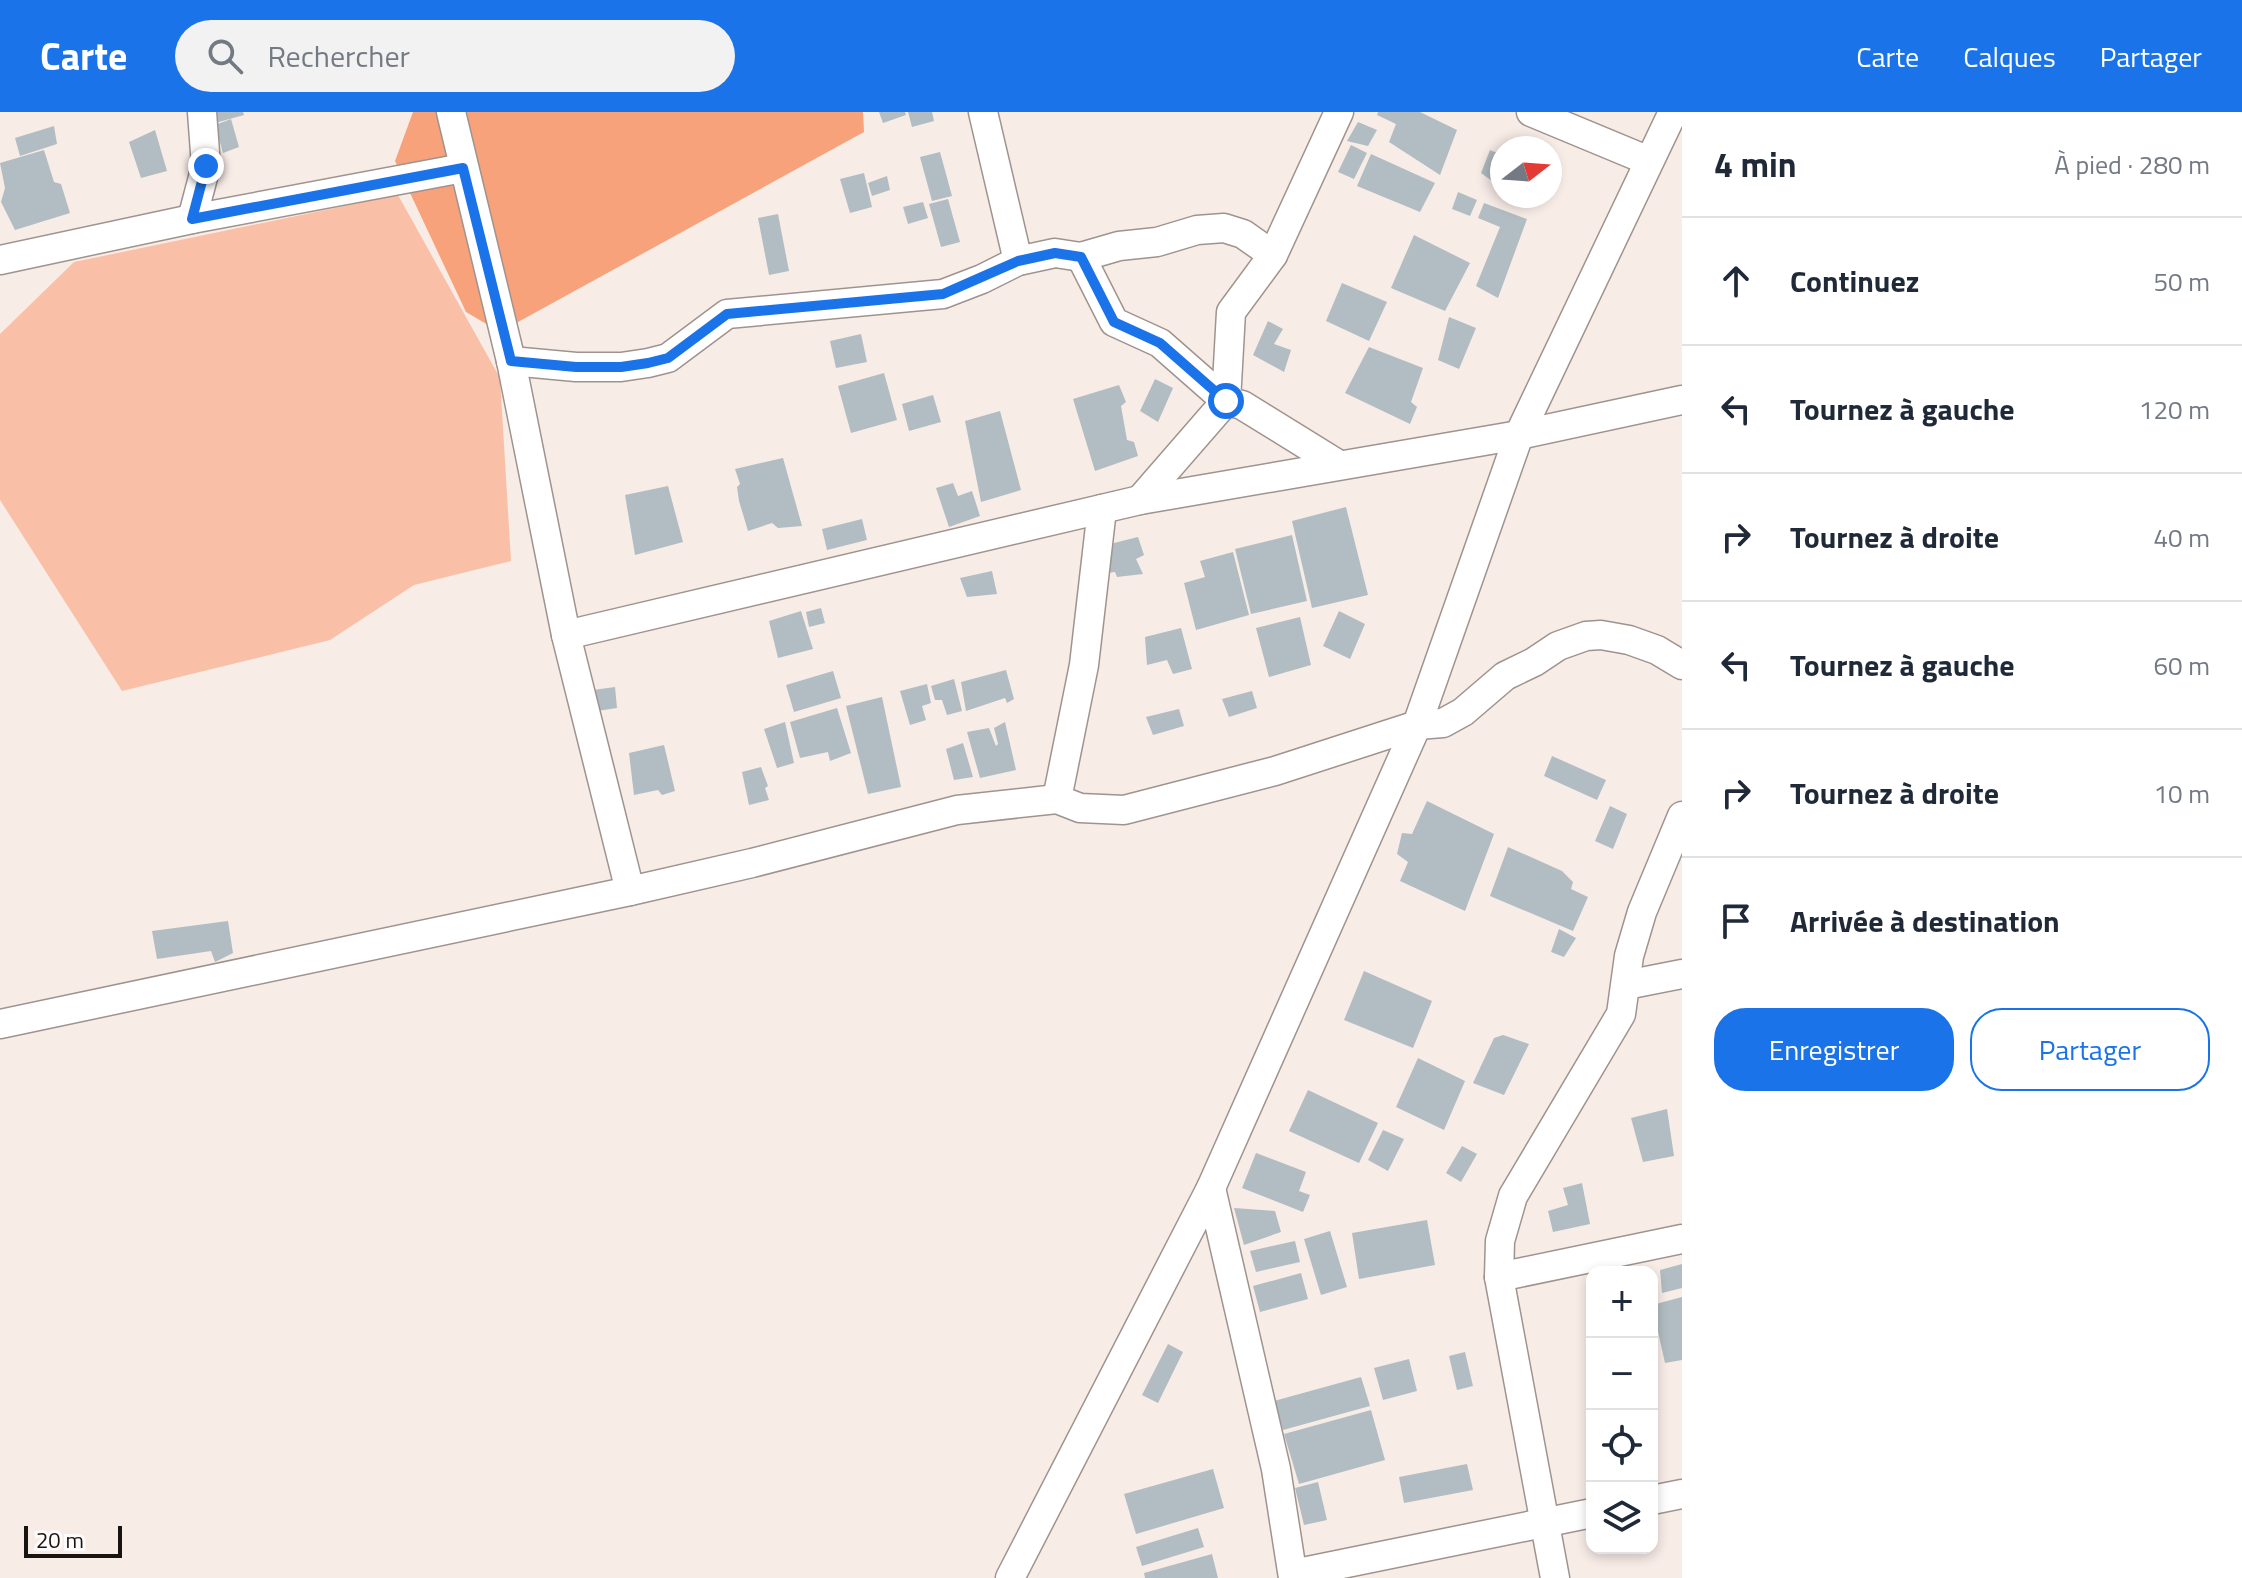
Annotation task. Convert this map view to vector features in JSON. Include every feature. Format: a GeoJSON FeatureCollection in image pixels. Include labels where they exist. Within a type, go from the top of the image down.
{"type":"FeatureCollection","features":[{"type":"Feature","properties":{"kind":"street"},"geometry":{"type":"LineString","coordinates":[[192,219],[206,166],[202,112]]}},
{"type":"Feature","properties":{"kind":"street"},"geometry":{"type":"LineString","coordinates":[[451,112],[511,361],[566,635],[630,891]]}},
{"type":"Feature","properties":{"kind":"street"},"geometry":{"type":"LineString","coordinates":[[983,112],[1018,261]]}},
{"type":"Feature","properties":{"kind":"street"},"geometry":{"type":"LineString","coordinates":[[1140,500],[1226,401],[1231,312],[1273,255],[1339,112]]}},
{"type":"Feature","properties":{"kind":"street"},"geometry":{"type":"LineString","coordinates":[[1531,112],[1649,161]]}},
{"type":"Feature","properties":{"kind":"street"},"geometry":{"type":"LineString","coordinates":[[1010,1578],[1211,1188],[1417,725],[1519,435],[1673,112]]}},
{"type":"Feature","properties":{"kind":"street"},"geometry":{"type":"LineString","coordinates":[[0,260],[192,219],[463,168]]}},
{"type":"Feature","properties":{"kind":"street"},"geometry":{"type":"LineString","coordinates":[[511,361],[576,367],[621,367],[648,363],[668,358],[727,314],[943,294],[1018,261],[1055,253],[1081,257],[1119,246],[1157,242],[1197,230],[1224,228],[1243,234],[1273,255]]}},
{"type":"Feature","properties":{"kind":"street"},"geometry":{"type":"LineString","coordinates":[[1081,257],[1114,322],[1160,343],[1226,401],[1242,405],[1339,465]]}},
{"type":"Feature","properties":{"kind":"street"},"geometry":{"type":"LineString","coordinates":[[566,635],[1140,500],[1519,435],[1682,400]]}},
{"type":"Feature","properties":{"kind":"street"},"geometry":{"type":"LineString","coordinates":[[1057,799],[1084,665],[1102,509]]}},
{"type":"Feature","properties":{"kind":"street"},"geometry":{"type":"LineString","coordinates":[[0,1024],[630,891],[957,810],[1057,799],[1080,808],[1124,810],[1275,771],[1417,725],[1443,723],[1505,676],[1558,646],[1586,636],[1629,640],[1657,650],[1682,665]]}},
{"type":"Feature","properties":{"kind":"street"},"geometry":{"type":"LineString","coordinates":[[1555,1578],[1499,1277],[1500,1241],[1513,1196],[1621,1014],[1629,956],[1642,912],[1682,816]]}},
{"type":"Feature","properties":{"kind":"street"},"geometry":{"type":"LineString","coordinates":[[1626,985],[1682,974]]}},
{"type":"Feature","properties":{"kind":"street"},"geometry":{"type":"LineString","coordinates":[[1211,1188],[1276,1469],[1293,1576],[1586,1514]]}},
{"type":"Feature","properties":{"kind":"street"},"geometry":{"type":"LineString","coordinates":[[1499,1277],[1682,1239]]}},
{"type":"Feature","properties":{"kind":"street"},"geometry":{"type":"LineString","coordinates":[[1658,1499],[1682,1494]]}},
{"type":"Feature","properties":{"kind":"shaded area"},"geometry":{"type":"Polygon","coordinates":[[[413,112],[863,112],[864,132],[500,332],[466,312],[395,161],[413,112]]]}},
{"type":"Feature","properties":{"kind":"shaded area"},"geometry":{"type":"Polygon","coordinates":[[[398,195],[500,378],[511,561],[414,585],[330,640],[122,691],[0,500],[0,334],[74,262],[398,195]]]}},
{"type":"Feature","properties":{"kind":"building"},"geometry":{"type":"Polygon","coordinates":[[[213,112],[243,112],[244,115],[215,123],[213,112]]]}},
{"type":"Feature","properties":{"kind":"building"},"geometry":{"type":"Polygon","coordinates":[[[879,112],[905,112],[906,115],[883,123],[879,112]]]}},
{"type":"Feature","properties":{"kind":"building"},"geometry":{"type":"Polygon","coordinates":[[[908,112],[932,112],[934,121],[912,127],[908,112]]]}},
{"type":"Feature","properties":{"kind":"building"},"geometry":{"type":"Polygon","coordinates":[[[1378,112],[1420,112],[1457,130],[1440,175],[1389,142],[1396,124],[1377,115],[1378,112]]]}},
{"type":"Feature","properties":{"kind":"building"},"geometry":{"type":"Polygon","coordinates":[[[231,119],[239,147],[223,153],[215,125],[231,119]]]}},
{"type":"Feature","properties":{"kind":"building"},"geometry":{"type":"Polygon","coordinates":[[[1358,122],[1377,130],[1368,146],[1347,141],[1358,122]]]}},
{"type":"Feature","properties":{"kind":"building"},"geometry":{"type":"Polygon","coordinates":[[[54,126],[57,144],[20,156],[15,138],[54,126]]]}},
{"type":"Feature","properties":{"kind":"building"},"geometry":{"type":"Polygon","coordinates":[[[155,130],[167,171],[141,178],[129,142],[155,130]]]}},
{"type":"Feature","properties":{"kind":"building"},"geometry":{"type":"Polygon","coordinates":[[[1351,145],[1367,153],[1354,179],[1338,172],[1351,145]]]}},
{"type":"Feature","properties":{"kind":"building"},"geometry":{"type":"Polygon","coordinates":[[[44,150],[54,182],[61,184],[70,213],[15,230],[1,202],[5,188],[0,163],[44,150]]]}},
{"type":"Feature","properties":{"kind":"building"},"geometry":{"type":"Polygon","coordinates":[[[1490,150],[1490,179],[1481,173],[1490,150]]]}},
{"type":"Feature","properties":{"kind":"building"},"geometry":{"type":"Polygon","coordinates":[[[940,152],[952,196],[932,201],[920,157],[940,152]]]}},
{"type":"Feature","properties":{"kind":"building"},"geometry":{"type":"Polygon","coordinates":[[[1371,154],[1435,183],[1420,212],[1357,186],[1371,154]]]}},
{"type":"Feature","properties":{"kind":"building"},"geometry":{"type":"Polygon","coordinates":[[[864,173],[872,207],[850,213],[840,179],[864,173]]]}},
{"type":"Feature","properties":{"kind":"building"},"geometry":{"type":"Polygon","coordinates":[[[887,176],[890,190],[872,196],[868,183],[887,176]]]}},
{"type":"Feature","properties":{"kind":"building"},"geometry":{"type":"Polygon","coordinates":[[[1458,192],[1477,200],[1470,216],[1452,209],[1458,192]]]}},
{"type":"Feature","properties":{"kind":"building"},"geometry":{"type":"Polygon","coordinates":[[[948,199],[960,242],[941,247],[929,204],[948,199]]]}},
{"type":"Feature","properties":{"kind":"building"},"geometry":{"type":"Polygon","coordinates":[[[923,202],[928,218],[908,224],[903,207],[923,202]]]}},
{"type":"Feature","properties":{"kind":"building"},"geometry":{"type":"Polygon","coordinates":[[[1484,203],[1490,208],[1527,219],[1498,298],[1476,286],[1500,227],[1478,218],[1484,203]]]}},
{"type":"Feature","properties":{"kind":"building"},"geometry":{"type":"Polygon","coordinates":[[[778,214],[789,271],[769,275],[758,218],[778,214]]]}},
{"type":"Feature","properties":{"kind":"building"},"geometry":{"type":"Polygon","coordinates":[[[1414,235],[1470,263],[1445,311],[1391,288],[1414,235]]]}},
{"type":"Feature","properties":{"kind":"building"},"geometry":{"type":"Polygon","coordinates":[[[1342,283],[1387,302],[1369,341],[1326,321],[1342,283]]]}},
{"type":"Feature","properties":{"kind":"building"},"geometry":{"type":"Polygon","coordinates":[[[1449,317],[1476,328],[1459,369],[1438,360],[1449,317]]]}},
{"type":"Feature","properties":{"kind":"building"},"geometry":{"type":"Polygon","coordinates":[[[1268,321],[1283,329],[1274,344],[1291,350],[1284,372],[1253,355],[1268,321]]]}},
{"type":"Feature","properties":{"kind":"building"},"geometry":{"type":"Polygon","coordinates":[[[861,334],[867,362],[836,368],[830,341],[861,334]]]}},
{"type":"Feature","properties":{"kind":"building"},"geometry":{"type":"Polygon","coordinates":[[[1369,347],[1423,368],[1411,402],[1417,407],[1410,424],[1345,393],[1369,347]]]}},
{"type":"Feature","properties":{"kind":"building"},"geometry":{"type":"Polygon","coordinates":[[[884,373],[897,420],[851,433],[838,386],[884,373]]]}},
{"type":"Feature","properties":{"kind":"building"},"geometry":{"type":"Polygon","coordinates":[[[1155,379],[1173,388],[1158,422],[1140,411],[1155,379]]]}},
{"type":"Feature","properties":{"kind":"building"},"geometry":{"type":"Polygon","coordinates":[[[1119,385],[1126,402],[1121,406],[1127,440],[1134,442],[1138,456],[1095,471],[1073,399],[1119,385]]]}},
{"type":"Feature","properties":{"kind":"building"},"geometry":{"type":"Polygon","coordinates":[[[933,395],[941,422],[909,431],[902,404],[933,395]]]}},
{"type":"Feature","properties":{"kind":"building"},"geometry":{"type":"Polygon","coordinates":[[[1000,411],[1021,490],[981,502],[965,421],[1000,411]]]}},
{"type":"Feature","properties":{"kind":"building"},"geometry":{"type":"Polygon","coordinates":[[[783,458],[802,526],[778,528],[772,523],[748,531],[739,501],[737,487],[740,484],[735,469],[783,458]]]}},
{"type":"Feature","properties":{"kind":"building"},"geometry":{"type":"Polygon","coordinates":[[[953,483],[958,496],[972,491],[980,516],[949,527],[936,488],[953,483]]]}},
{"type":"Feature","properties":{"kind":"building"},"geometry":{"type":"Polygon","coordinates":[[[668,486],[683,542],[635,555],[625,495],[668,486]]]}},
{"type":"Feature","properties":{"kind":"building"},"geometry":{"type":"Polygon","coordinates":[[[1346,507],[1368,595],[1312,608],[1292,521],[1346,507]]]}},
{"type":"Feature","properties":{"kind":"building"},"geometry":{"type":"Polygon","coordinates":[[[862,519],[867,540],[827,550],[822,529],[862,519]]]}},
{"type":"Feature","properties":{"kind":"building"},"geometry":{"type":"Polygon","coordinates":[[[1292,535],[1307,601],[1251,614],[1235,549],[1292,535]]]}},
{"type":"Feature","properties":{"kind":"building"},"geometry":{"type":"Polygon","coordinates":[[[1138,537],[1144,555],[1136,559],[1143,574],[1117,577],[1115,572],[1106,573],[1106,545],[1138,537]]]}},
{"type":"Feature","properties":{"kind":"building"},"geometry":{"type":"Polygon","coordinates":[[[1233,552],[1249,615],[1196,630],[1184,583],[1205,577],[1200,561],[1233,552]]]}},
{"type":"Feature","properties":{"kind":"building"},"geometry":{"type":"Polygon","coordinates":[[[992,571],[997,594],[967,597],[960,578],[992,571]]]}},
{"type":"Feature","properties":{"kind":"building"},"geometry":{"type":"Polygon","coordinates":[[[821,608],[825,623],[809,627],[806,612],[821,608]]]}},
{"type":"Feature","properties":{"kind":"building"},"geometry":{"type":"Polygon","coordinates":[[[801,611],[813,649],[778,658],[769,621],[801,611]]]}},
{"type":"Feature","properties":{"kind":"building"},"geometry":{"type":"Polygon","coordinates":[[[1339,611],[1365,624],[1350,659],[1323,646],[1339,611]]]}},
{"type":"Feature","properties":{"kind":"building"},"geometry":{"type":"Polygon","coordinates":[[[1300,617],[1311,665],[1269,677],[1256,628],[1300,617]]]}},
{"type":"Feature","properties":{"kind":"building"},"geometry":{"type":"Polygon","coordinates":[[[1181,628],[1192,669],[1173,674],[1167,660],[1147,665],[1145,637],[1181,628]]]}},
{"type":"Feature","properties":{"kind":"building"},"geometry":{"type":"Polygon","coordinates":[[[1006,670],[1014,699],[1007,703],[1005,698],[966,711],[961,682],[1006,670]]]}},
{"type":"Feature","properties":{"kind":"building"},"geometry":{"type":"Polygon","coordinates":[[[833,671],[841,698],[794,712],[786,685],[833,671]]]}},
{"type":"Feature","properties":{"kind":"building"},"geometry":{"type":"Polygon","coordinates":[[[954,679],[962,711],[947,715],[942,700],[935,700],[931,686],[954,679]]]}},
{"type":"Feature","properties":{"kind":"building"},"geometry":{"type":"Polygon","coordinates":[[[927,684],[931,703],[922,706],[926,720],[910,725],[900,691],[927,684]]]}},
{"type":"Feature","properties":{"kind":"building"},"geometry":{"type":"Polygon","coordinates":[[[615,687],[617,708],[597,711],[593,690],[615,687]]]}},
{"type":"Feature","properties":{"kind":"building"},"geometry":{"type":"Polygon","coordinates":[[[1252,691],[1257,708],[1229,717],[1222,699],[1252,691]]]}},
{"type":"Feature","properties":{"kind":"building"},"geometry":{"type":"Polygon","coordinates":[[[882,697],[901,787],[868,794],[846,706],[882,697]]]}},
{"type":"Feature","properties":{"kind":"building"},"geometry":{"type":"Polygon","coordinates":[[[837,708],[851,753],[830,761],[828,752],[800,758],[790,722],[837,708]]]}},
{"type":"Feature","properties":{"kind":"building"},"geometry":{"type":"Polygon","coordinates":[[[1179,709],[1184,726],[1153,735],[1146,717],[1179,709]]]}},
{"type":"Feature","properties":{"kind":"building"},"geometry":{"type":"Polygon","coordinates":[[[785,722],[794,763],[777,768],[764,729],[785,722]]]}},
{"type":"Feature","properties":{"kind":"building"},"geometry":{"type":"Polygon","coordinates":[[[1005,722],[1016,770],[980,778],[967,732],[989,728],[996,746],[994,728],[1005,722]]]}},
{"type":"Feature","properties":{"kind":"building"},"geometry":{"type":"Polygon","coordinates":[[[963,743],[973,777],[954,780],[946,749],[963,743]]]}},
{"type":"Feature","properties":{"kind":"building"},"geometry":{"type":"Polygon","coordinates":[[[664,745],[675,791],[662,795],[658,790],[634,795],[629,753],[664,745]]]}},
{"type":"Feature","properties":{"kind":"building"},"geometry":{"type":"Polygon","coordinates":[[[1552,756],[1606,780],[1597,800],[1544,776],[1552,756]]]}},
{"type":"Feature","properties":{"kind":"building"},"geometry":{"type":"Polygon","coordinates":[[[761,767],[769,800],[749,805],[742,772],[761,767]]]}},
{"type":"Feature","properties":{"kind":"building"},"geometry":{"type":"Polygon","coordinates":[[[1427,801],[1494,834],[1465,911],[1400,881],[1408,862],[1397,854],[1402,833],[1412,834],[1427,801]]]}},
{"type":"Feature","properties":{"kind":"building"},"geometry":{"type":"Polygon","coordinates":[[[1610,806],[1627,814],[1613,849],[1595,841],[1610,806]]]}},
{"type":"Feature","properties":{"kind":"building"},"geometry":{"type":"Polygon","coordinates":[[[1508,847],[1562,871],[1573,882],[1571,889],[1588,897],[1573,931],[1490,896],[1508,847]]]}},
{"type":"Feature","properties":{"kind":"building"},"geometry":{"type":"Polygon","coordinates":[[[228,921],[233,953],[215,962],[211,951],[157,959],[152,931],[228,921]]]}},
{"type":"Feature","properties":{"kind":"building"},"geometry":{"type":"Polygon","coordinates":[[[1559,929],[1576,938],[1564,957],[1551,952],[1559,929]]]}},
{"type":"Feature","properties":{"kind":"building"},"geometry":{"type":"Polygon","coordinates":[[[1364,971],[1432,1001],[1413,1048],[1344,1020],[1364,971]]]}},
{"type":"Feature","properties":{"kind":"building"},"geometry":{"type":"Polygon","coordinates":[[[1503,1035],[1529,1044],[1504,1095],[1473,1083],[1494,1038],[1503,1035]]]}},
{"type":"Feature","properties":{"kind":"building"},"geometry":{"type":"Polygon","coordinates":[[[1418,1058],[1465,1081],[1444,1130],[1396,1107],[1418,1058]]]}},
{"type":"Feature","properties":{"kind":"building"},"geometry":{"type":"Polygon","coordinates":[[[1308,1090],[1378,1123],[1359,1163],[1289,1131],[1308,1090]]]}},
{"type":"Feature","properties":{"kind":"building"},"geometry":{"type":"Polygon","coordinates":[[[1667,1109],[1674,1156],[1643,1162],[1631,1118],[1667,1109]]]}},
{"type":"Feature","properties":{"kind":"building"},"geometry":{"type":"Polygon","coordinates":[[[1383,1130],[1404,1139],[1388,1171],[1368,1160],[1383,1130]]]}},
{"type":"Feature","properties":{"kind":"building"},"geometry":{"type":"Polygon","coordinates":[[[1462,1146],[1477,1154],[1461,1182],[1446,1173],[1462,1146]]]}},
{"type":"Feature","properties":{"kind":"building"},"geometry":{"type":"Polygon","coordinates":[[[1256,1153],[1306,1172],[1299,1191],[1310,1195],[1303,1212],[1242,1188],[1256,1153]]]}},
{"type":"Feature","properties":{"kind":"building"},"geometry":{"type":"Polygon","coordinates":[[[1582,1183],[1590,1224],[1553,1232],[1548,1211],[1568,1205],[1563,1188],[1582,1183]]]}},
{"type":"Feature","properties":{"kind":"building"},"geometry":{"type":"Polygon","coordinates":[[[1234,1208],[1275,1211],[1281,1232],[1244,1245],[1234,1208]]]}},
{"type":"Feature","properties":{"kind":"building"},"geometry":{"type":"Polygon","coordinates":[[[1427,1220],[1435,1265],[1359,1279],[1352,1233],[1427,1220]]]}},
{"type":"Feature","properties":{"kind":"building"},"geometry":{"type":"Polygon","coordinates":[[[1330,1231],[1347,1287],[1321,1295],[1304,1239],[1330,1231]]]}},
{"type":"Feature","properties":{"kind":"building"},"geometry":{"type":"Polygon","coordinates":[[[1295,1241],[1300,1262],[1256,1272],[1250,1251],[1295,1241]]]}},
{"type":"Feature","properties":{"kind":"building"},"geometry":{"type":"Polygon","coordinates":[[[1682,1264],[1682,1288],[1662,1293],[1660,1270],[1682,1264]]]}},
{"type":"Feature","properties":{"kind":"building"},"geometry":{"type":"Polygon","coordinates":[[[1301,1273],[1308,1299],[1260,1312],[1253,1286],[1301,1273]]]}},
{"type":"Feature","properties":{"kind":"building"},"geometry":{"type":"Polygon","coordinates":[[[1682,1297],[1682,1360],[1665,1363],[1658,1332],[1658,1303],[1682,1297]]]}},
{"type":"Feature","properties":{"kind":"building"},"geometry":{"type":"Polygon","coordinates":[[[1168,1344],[1183,1352],[1158,1403],[1142,1395],[1168,1344]]]}},
{"type":"Feature","properties":{"kind":"building"},"geometry":{"type":"Polygon","coordinates":[[[1465,1352],[1473,1386],[1457,1390],[1449,1356],[1465,1352]]]}},
{"type":"Feature","properties":{"kind":"building"},"geometry":{"type":"Polygon","coordinates":[[[1409,1359],[1417,1391],[1383,1400],[1374,1368],[1409,1359]]]}},
{"type":"Feature","properties":{"kind":"building"},"geometry":{"type":"Polygon","coordinates":[[[1361,1377],[1370,1406],[1283,1430],[1274,1401],[1361,1377]]]}},
{"type":"Feature","properties":{"kind":"building"},"geometry":{"type":"Polygon","coordinates":[[[1371,1410],[1385,1460],[1299,1484],[1284,1434],[1371,1410]]]}},
{"type":"Feature","properties":{"kind":"building"},"geometry":{"type":"Polygon","coordinates":[[[1467,1464],[1473,1490],[1404,1503],[1399,1477],[1467,1464]]]}},
{"type":"Feature","properties":{"kind":"building"},"geometry":{"type":"Polygon","coordinates":[[[1213,1469],[1224,1508],[1136,1534],[1124,1494],[1213,1469]]]}},
{"type":"Feature","properties":{"kind":"building"},"geometry":{"type":"Polygon","coordinates":[[[1318,1482],[1327,1520],[1304,1525],[1295,1488],[1318,1482]]]}},
{"type":"Feature","properties":{"kind":"building"},"geometry":{"type":"Polygon","coordinates":[[[1198,1528],[1204,1547],[1142,1566],[1136,1547],[1198,1528]]]}},
{"type":"Feature","properties":{"kind":"building"},"geometry":{"type":"Polygon","coordinates":[[[1212,1554],[1218,1578],[1145,1578],[1144,1573],[1212,1554]]]}},
{"type":"Feature","properties":{"kind":"route"},"geometry":{"type":"LineString","coordinates":[[206,166],[192,219],[463,168],[511,361],[576,367],[621,367],[648,363],[668,358],[727,314],[943,294],[1018,261],[1055,253],[1081,257],[1114,322],[1160,343],[1226,401]]}}]}
